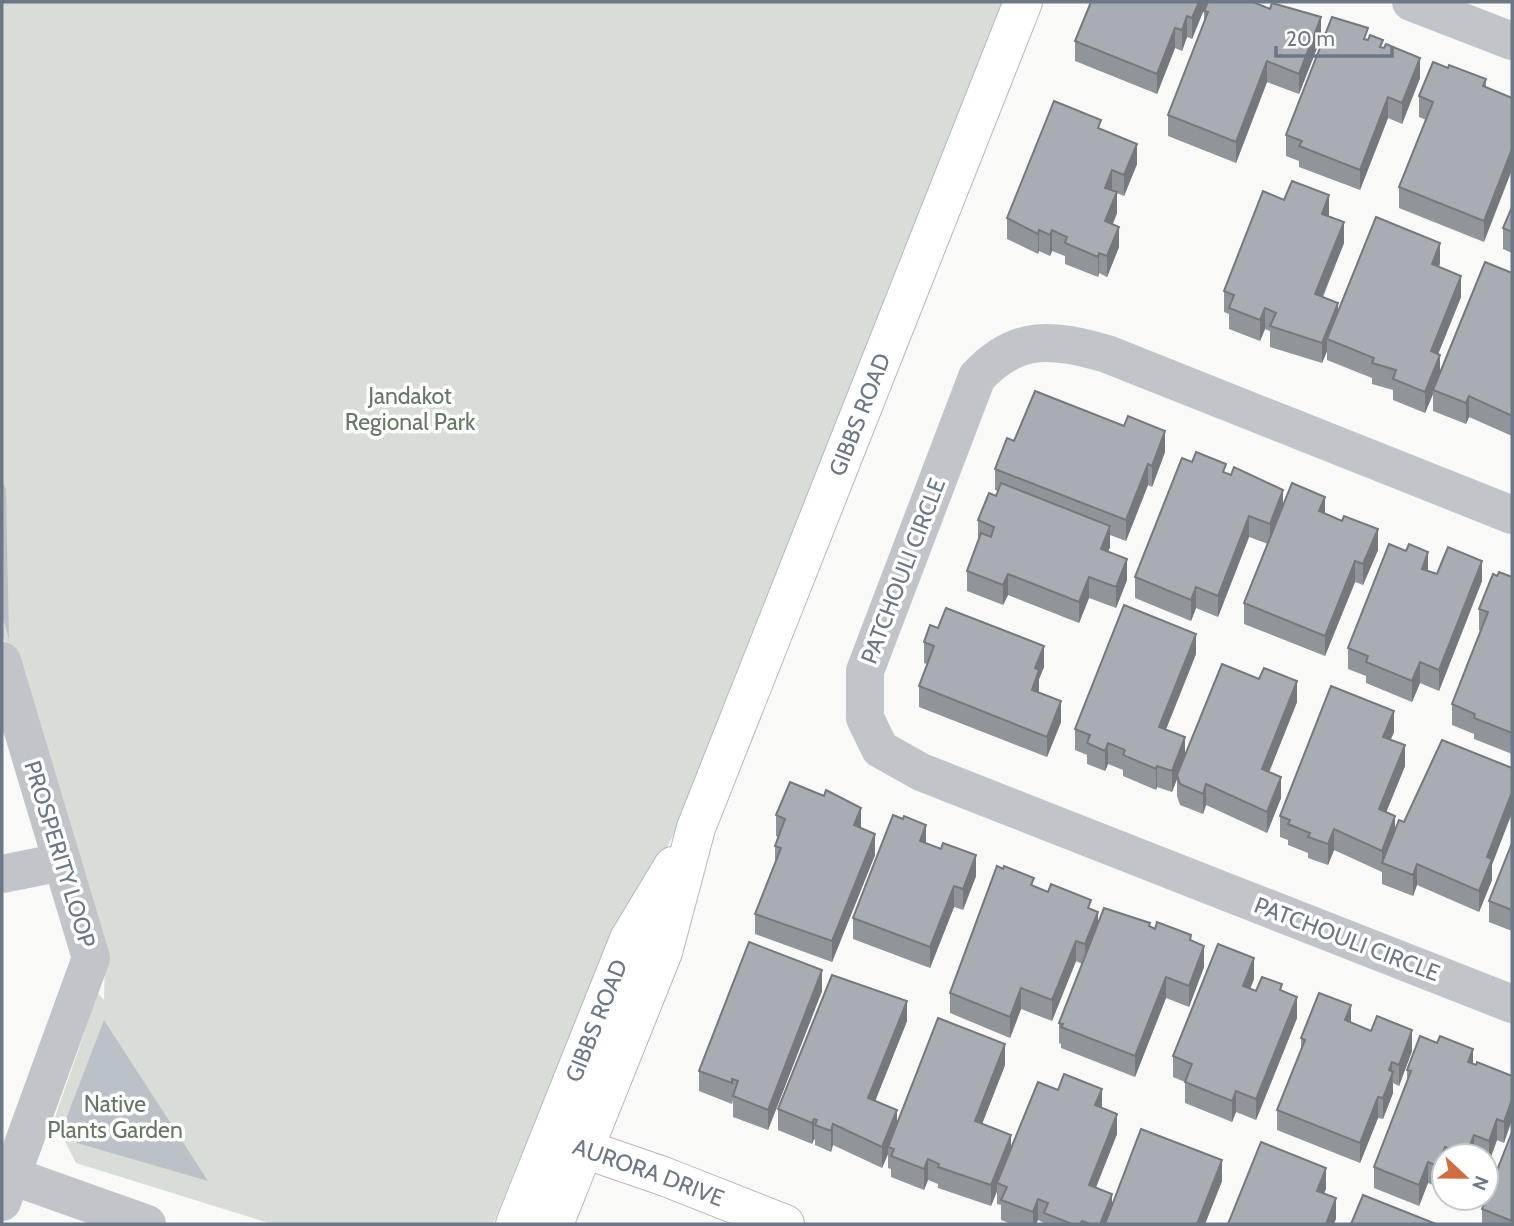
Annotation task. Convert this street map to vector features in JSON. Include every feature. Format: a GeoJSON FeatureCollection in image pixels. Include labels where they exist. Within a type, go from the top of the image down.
{"type":"FeatureCollection","features":[{"type":"Feature","properties":{"kind":"main road","name":"GIBBS ROAD"},"geometry":{"type":"LineString","coordinates":[[515,1224],[567,1143],[663,952],[696,828],[1023,2]]}},
{"type":"Feature","properties":{"kind":"main road","name":"GIBBS ROAD"},"geometry":{"type":"LineString","coordinates":[[555,1224],[567,1143]]}},
{"type":"Feature","properties":{"kind":"main road","name":"AURORA DRIVE"},"geometry":{"type":"LineString","coordinates":[[567,1143],[785,1224]]}},
{"type":"Feature","properties":{"kind":"street"},"geometry":{"type":"LineString","coordinates":[[1411,2],[1512,41]]}},
{"type":"Feature","properties":{"kind":"street","name":"PATCHOULI CIRCLE"},"geometry":{"type":"LineString","coordinates":[[1512,515],[1107,354],[1061,341],[1024,344],[995,358],[977,377],[864,671],[865,718],[880,749],[921,772],[1512,1004]]}},
{"type":"Feature","properties":{"kind":"street","name":"PROSPERITY LOOP"},"geometry":{"type":"LineString","coordinates":[[2,661],[91,958],[7,1189]]}},
{"type":"Feature","properties":{"kind":"street"},"geometry":{"type":"LineString","coordinates":[[2,874],[62,862]]}},
{"type":"Feature","properties":{"kind":"street"},"geometry":{"type":"LineString","coordinates":[[7,1189],[147,1224]]}},
{"type":"Feature","properties":{"kind":"green space","name":"Jandakot Regional Park"},"geometry":{"type":"Polygon","coordinates":[[[2,2],[1006,2],[696,792],[582,1008],[493,1224],[272,1224],[76,1163],[54,1120],[98,993],[104,1000],[105,956],[2,633],[2,2]]]}},
{"type":"Feature","properties":{"kind":"shaded area"},"geometry":{"type":"Polygon","coordinates":[[[2,482],[6,489],[9,640],[2,614],[2,482]]]}},
{"type":"Feature","properties":{"kind":"shaded area"},"geometry":{"type":"Polygon","coordinates":[[[104,1020],[208,1181],[77,1143],[66,1119],[104,1020]]]}},
{"type":"Feature","properties":{"kind":"building"},"geometry":{"type":"Polygon","coordinates":[[[1091,2],[1199,2],[1192,18],[1187,16],[1182,30],[1175,28],[1157,74],[1075,41],[1091,2]]]}},
{"type":"Feature","properties":{"kind":"building"},"geometry":{"type":"Polygon","coordinates":[[[1208,2],[1253,2],[1270,9],[1272,3],[1321,17],[1299,74],[1267,61],[1236,142],[1168,115],[1208,12],[1204,11],[1208,2]]]}},
{"type":"Feature","properties":{"kind":"building"},"geometry":{"type":"Polygon","coordinates":[[[1332,17],[1368,28],[1364,39],[1368,40],[1370,35],[1383,40],[1380,47],[1384,48],[1386,44],[1420,58],[1402,103],[1388,97],[1360,170],[1299,146],[1302,141],[1286,135],[1332,17]]]}},
{"type":"Feature","properties":{"kind":"building"},"geometry":{"type":"Polygon","coordinates":[[[1433,62],[1486,79],[1483,86],[1512,98],[1512,149],[1484,221],[1399,187],[1433,102],[1419,96],[1433,62]]]}},
{"type":"Feature","properties":{"kind":"building"},"geometry":{"type":"Polygon","coordinates":[[[1054,101],[1101,120],[1098,128],[1137,144],[1124,175],[1112,170],[1105,188],[1117,192],[1105,221],[1119,227],[1107,256],[1099,253],[1098,257],[1065,243],[1067,237],[1052,230],[1050,235],[1039,230],[1038,234],[1007,218],[1054,101]]]}},
{"type":"Feature","properties":{"kind":"building"},"geometry":{"type":"Polygon","coordinates":[[[1292,181],[1329,195],[1322,214],[1344,222],[1315,294],[1338,303],[1322,343],[1270,326],[1276,313],[1265,308],[1260,320],[1229,308],[1234,295],[1224,291],[1263,191],[1284,200],[1292,181]]]}},
{"type":"Feature","properties":{"kind":"building"},"geometry":{"type":"Polygon","coordinates":[[[1512,207],[1512,232],[1503,228],[1512,207]]]}},
{"type":"Feature","properties":{"kind":"building"},"geometry":{"type":"Polygon","coordinates":[[[1376,217],[1440,243],[1432,264],[1461,276],[1431,351],[1440,355],[1425,392],[1393,379],[1396,370],[1372,363],[1374,358],[1327,339],[1376,217]]]}},
{"type":"Feature","properties":{"kind":"building"},"geometry":{"type":"Polygon","coordinates":[[[1485,262],[1512,273],[1512,416],[1469,396],[1466,403],[1433,390],[1485,262]]]}},
{"type":"Feature","properties":{"kind":"building"},"geometry":{"type":"Polygon","coordinates":[[[1035,391],[1124,426],[1128,416],[1165,431],[1152,466],[1148,464],[1126,520],[995,469],[1007,438],[1014,441],[1035,391]]]}},
{"type":"Feature","properties":{"kind":"building"},"geometry":{"type":"Polygon","coordinates":[[[1196,452],[1226,464],[1223,472],[1231,475],[1234,467],[1283,490],[1270,524],[1249,516],[1218,596],[1196,587],[1191,600],[1135,577],[1182,458],[1192,462],[1196,452]]]}},
{"type":"Feature","properties":{"kind":"building"},"geometry":{"type":"Polygon","coordinates":[[[1001,483],[1110,526],[1101,549],[1127,559],[1116,587],[1089,577],[1079,602],[1008,574],[1003,585],[967,571],[981,533],[991,537],[994,527],[978,520],[989,493],[996,496],[1001,483]]]}},
{"type":"Feature","properties":{"kind":"building"},"geometry":{"type":"Polygon","coordinates":[[[1292,483],[1325,497],[1319,511],[1342,521],[1344,516],[1378,529],[1363,564],[1355,561],[1325,636],[1244,603],[1292,483]]]}},
{"type":"Feature","properties":{"kind":"building"},"geometry":{"type":"Polygon","coordinates":[[[1389,544],[1406,551],[1409,544],[1428,552],[1422,569],[1437,574],[1448,547],[1482,561],[1439,670],[1420,662],[1412,681],[1366,662],[1368,656],[1348,648],[1389,544]]]}},
{"type":"Feature","properties":{"kind":"building"},"geometry":{"type":"Polygon","coordinates":[[[1499,572],[1512,577],[1512,733],[1474,718],[1475,714],[1452,704],[1488,612],[1479,609],[1493,574],[1497,576],[1499,572]]]}},
{"type":"Feature","properties":{"kind":"building"},"geometry":{"type":"Polygon","coordinates":[[[1124,605],[1196,634],[1159,727],[1185,737],[1172,771],[1157,766],[1156,769],[1123,755],[1125,750],[1108,743],[1105,751],[1087,743],[1090,735],[1075,729],[1124,605]]]}},
{"type":"Feature","properties":{"kind":"building"},"geometry":{"type":"Polygon","coordinates":[[[946,608],[1044,646],[1035,668],[1039,670],[1032,690],[1061,701],[1047,737],[919,686],[934,646],[924,642],[930,625],[938,628],[946,608]]]}},
{"type":"Feature","properties":{"kind":"building"},"geometry":{"type":"Polygon","coordinates":[[[1222,664],[1259,679],[1264,668],[1297,681],[1262,769],[1281,777],[1267,812],[1206,784],[1203,794],[1180,784],[1177,775],[1222,664]]]}},
{"type":"Feature","properties":{"kind":"building"},"geometry":{"type":"Polygon","coordinates":[[[1331,686],[1394,711],[1383,737],[1405,745],[1379,809],[1395,816],[1382,851],[1334,829],[1328,844],[1308,837],[1310,833],[1288,824],[1290,820],[1280,816],[1331,686]]]}},
{"type":"Feature","properties":{"kind":"building"},"geometry":{"type":"Polygon","coordinates":[[[1442,740],[1512,768],[1512,792],[1487,857],[1492,859],[1479,891],[1417,864],[1413,875],[1382,863],[1399,820],[1404,822],[1442,740]]]}},
{"type":"Feature","properties":{"kind":"building"},"geometry":{"type":"Polygon","coordinates":[[[790,782],[824,796],[826,790],[861,808],[854,825],[875,834],[832,941],[755,914],[781,848],[775,846],[785,819],[776,815],[790,782]]]}},
{"type":"Feature","properties":{"kind":"building"},"geometry":{"type":"Polygon","coordinates":[[[893,815],[903,819],[904,816],[926,825],[920,841],[941,849],[943,843],[976,855],[963,889],[954,886],[930,947],[853,918],[893,815]]]}},
{"type":"Feature","properties":{"kind":"building"},"geometry":{"type":"Polygon","coordinates":[[[1512,843],[1512,910],[1489,901],[1512,843]]]}},
{"type":"Feature","properties":{"kind":"building"},"geometry":{"type":"Polygon","coordinates":[[[997,866],[1003,869],[1004,866],[1034,878],[1031,885],[1048,892],[1051,884],[1091,900],[1088,908],[1098,912],[1085,944],[1076,941],[1052,1000],[1021,988],[1010,1017],[950,993],[997,866]]]}},
{"type":"Feature","properties":{"kind":"building"},"geometry":{"type":"Polygon","coordinates":[[[1104,908],[1150,923],[1149,926],[1155,929],[1157,922],[1191,935],[1190,940],[1204,946],[1189,986],[1166,977],[1135,1056],[1061,1027],[1063,1024],[1059,1023],[1104,908]]]}},
{"type":"Feature","properties":{"kind":"building"},"geometry":{"type":"Polygon","coordinates":[[[749,942],[822,970],[768,1110],[733,1096],[738,1081],[732,1079],[732,1083],[699,1071],[749,942]]]}},
{"type":"Feature","properties":{"kind":"building"},"geometry":{"type":"Polygon","coordinates":[[[1218,944],[1254,958],[1243,986],[1256,991],[1262,977],[1282,984],[1280,990],[1297,997],[1256,1099],[1236,1091],[1232,1101],[1185,1082],[1192,1064],[1173,1056],[1218,944]]]}},
{"type":"Feature","properties":{"kind":"building"},"geometry":{"type":"Polygon","coordinates":[[[832,975],[907,1001],[868,1098],[897,1110],[882,1147],[833,1124],[831,1131],[815,1125],[817,1120],[814,1119],[812,1123],[778,1109],[832,975]]]}},
{"type":"Feature","properties":{"kind":"building"},"geometry":{"type":"Polygon","coordinates":[[[1319,993],[1351,1005],[1345,1020],[1371,1031],[1377,1016],[1412,1030],[1399,1065],[1392,1062],[1389,1070],[1393,1072],[1383,1098],[1378,1097],[1360,1143],[1277,1110],[1305,1040],[1301,1038],[1319,993]]]}},
{"type":"Feature","properties":{"kind":"building"},"geometry":{"type":"Polygon","coordinates":[[[938,1018],[1005,1044],[975,1121],[1011,1135],[991,1185],[938,1167],[939,1164],[928,1159],[924,1169],[891,1156],[894,1149],[888,1147],[938,1018]]]}},
{"type":"Feature","properties":{"kind":"building"},"geometry":{"type":"Polygon","coordinates":[[[1420,1036],[1437,1043],[1440,1036],[1473,1049],[1468,1062],[1476,1065],[1477,1062],[1512,1076],[1512,1099],[1504,1122],[1497,1119],[1489,1141],[1474,1135],[1471,1142],[1430,1142],[1430,1163],[1428,1162],[1419,1185],[1374,1167],[1411,1071],[1407,1070],[1420,1036]]]}},
{"type":"Feature","properties":{"kind":"building"},"geometry":{"type":"Polygon","coordinates":[[[1064,1074],[1102,1089],[1095,1105],[1117,1114],[1089,1185],[1112,1194],[1100,1224],[1082,1221],[1080,1224],[1072,1224],[1044,1213],[1048,1203],[1038,1199],[1033,1212],[1001,1200],[1007,1187],[997,1183],[1038,1082],[1058,1090],[1064,1074]]]}},
{"type":"Feature","properties":{"kind":"building"},"geometry":{"type":"Polygon","coordinates":[[[1141,1129],[1222,1160],[1197,1224],[1105,1224],[1141,1129]]]}},
{"type":"Feature","properties":{"kind":"building"},"geometry":{"type":"Polygon","coordinates":[[[1512,1132],[1512,1221],[1490,1212],[1500,1212],[1500,1163],[1512,1132]]]}},
{"type":"Feature","properties":{"kind":"building"},"geometry":{"type":"Polygon","coordinates":[[[1261,1142],[1326,1168],[1317,1191],[1336,1198],[1326,1224],[1228,1224],[1261,1142]]]}},
{"type":"Feature","properties":{"kind":"building"},"geometry":{"type":"Polygon","coordinates":[[[1363,1195],[1436,1224],[1351,1224],[1363,1195]]]}},
{"type":"Feature","properties":{"kind":"park label","name":"Native Plants Garden"},"geometry":{"type":"Point","coordinates":[115,1117]}}]}
